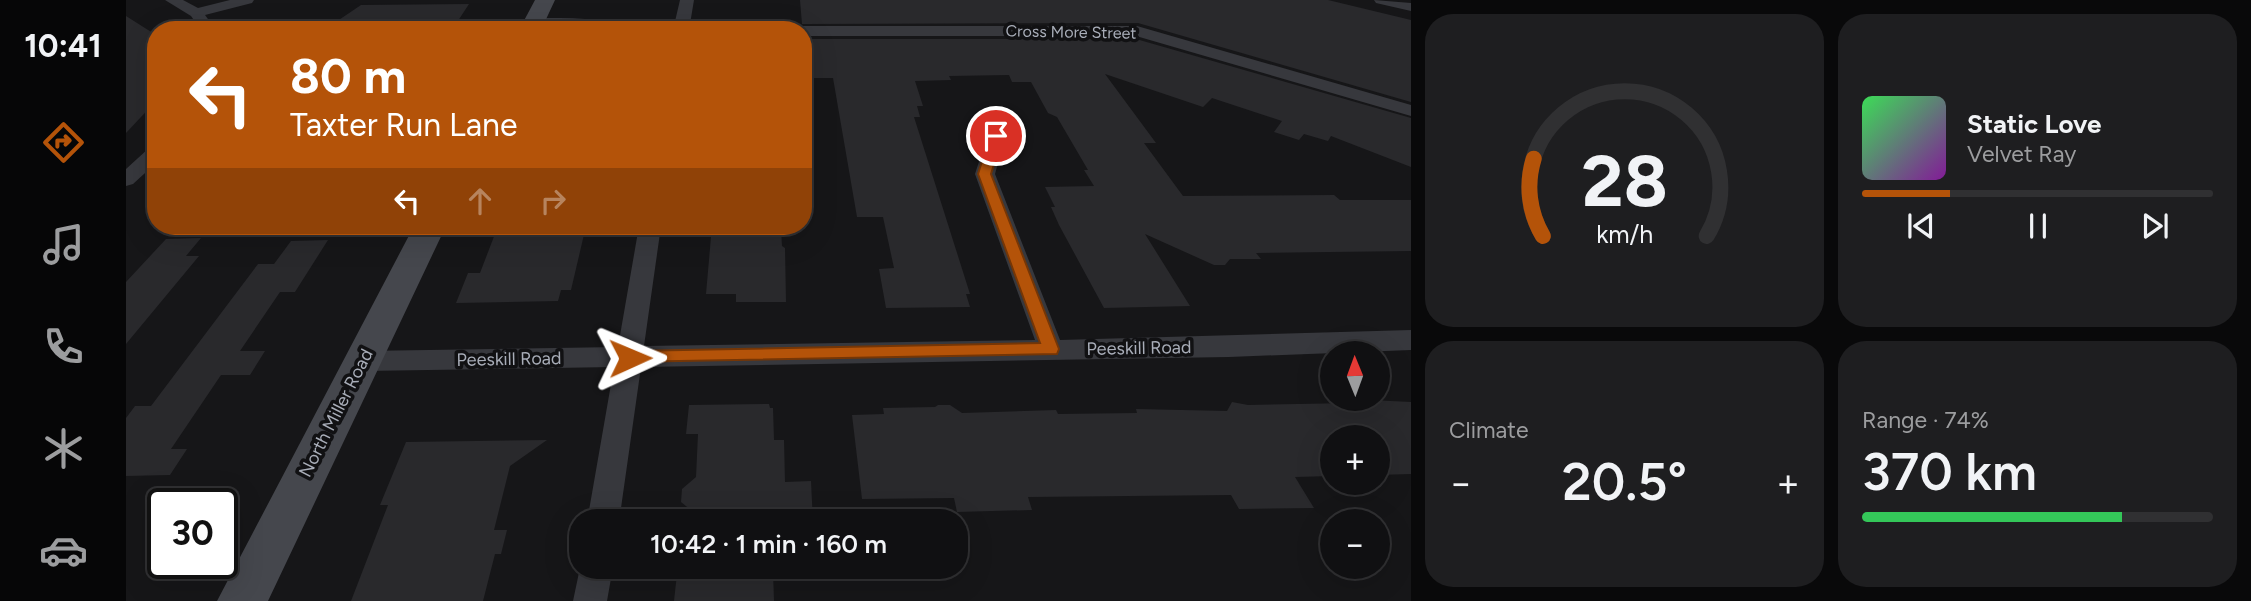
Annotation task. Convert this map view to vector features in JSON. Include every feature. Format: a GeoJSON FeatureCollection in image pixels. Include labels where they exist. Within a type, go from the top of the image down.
{"type":"FeatureCollection","features":[{"type":"Feature","properties":{"kind":"street"},"geometry":{"type":"LineString","coordinates":[[172,0],[196,13],[202,21]]}},
{"type":"Feature","properties":{"kind":"street"},"geometry":{"type":"LineString","coordinates":[[196,13],[247,0]]}},
{"type":"Feature","properties":{"kind":"street"},"geometry":{"type":"LineString","coordinates":[[534,21],[545,0]]}},
{"type":"Feature","properties":{"kind":"street"},"geometry":{"type":"LineString","coordinates":[[683,21],[687,0]]}},
{"type":"Feature","properties":{"kind":"street"},"geometry":{"type":"LineString","coordinates":[[1381,0],[1411,7]]}},
{"type":"Feature","properties":{"kind":"street","name":"Cross More Street"},"geometry":{"type":"LineString","coordinates":[[812,32],[1137,31],[1411,111]]}},
{"type":"Feature","properties":{"kind":"street"},"geometry":{"type":"LineString","coordinates":[[996,136],[985,174],[1051,349]]}},
{"type":"Feature","properties":{"kind":"street"},"geometry":{"type":"LineString","coordinates":[[126,180],[147,161]]}},
{"type":"Feature","properties":{"kind":"street","name":"North Miller Road"},"geometry":{"type":"LineString","coordinates":[[242,601],[426,235]]}},
{"type":"Feature","properties":{"kind":"street"},"geometry":{"type":"LineString","coordinates":[[605,509],[649,235]]}},
{"type":"Feature","properties":{"kind":"street","name":"Peeskill Road"},"geometry":{"type":"LineString","coordinates":[[363,361],[630,358],[1411,340]]}},
{"type":"Feature","properties":{"kind":"street"},"geometry":{"type":"LineString","coordinates":[[590,601],[594,579]]}},
{"type":"Feature","properties":{"kind":"building"},"geometry":{"type":"Polygon","coordinates":[[[800,0],[1328,0],[1411,20],[1411,102],[1138,23],[812,24],[812,21],[802,21],[800,0]]]}},
{"type":"Feature","properties":{"kind":"building"},"geometry":{"type":"Polygon","coordinates":[[[469,4],[458,21],[337,21],[361,5],[469,4]]]}},
{"type":"Feature","properties":{"kind":"building"},"geometry":{"type":"Polygon","coordinates":[[[126,16],[147,29],[147,111],[126,133],[126,16]]]}},
{"type":"Feature","properties":{"kind":"building"},"geometry":{"type":"Polygon","coordinates":[[[812,39],[1136,39],[1411,118],[1411,167],[1331,136],[1328,141],[1304,134],[1299,140],[1274,132],[1282,121],[1212,98],[1203,107],[1105,74],[1156,143],[1144,143],[1183,196],[1334,195],[1340,200],[1411,200],[1411,251],[1256,253],[1261,259],[1230,259],[1225,265],[1214,265],[1145,234],[1190,306],[1104,308],[1059,225],[1051,207],[1055,207],[1045,187],[1094,186],[1084,170],[1088,170],[1057,117],[1048,113],[1031,82],[1012,82],[1009,75],[949,76],[951,80],[915,81],[923,106],[917,106],[920,117],[914,117],[970,294],[966,294],[970,307],[886,308],[879,269],[894,268],[883,217],[857,217],[833,78],[812,78],[812,39]]]}},
{"type":"Feature","properties":{"kind":"building"},"geometry":{"type":"Polygon","coordinates":[[[495,235],[584,235],[571,290],[561,290],[558,301],[456,303],[468,273],[480,273],[495,235]]]}},
{"type":"Feature","properties":{"kind":"building"},"geometry":{"type":"Polygon","coordinates":[[[781,235],[782,246],[785,248],[786,302],[736,302],[736,294],[706,294],[711,237],[781,235]]]}},
{"type":"Feature","properties":{"kind":"building"},"geometry":{"type":"Polygon","coordinates":[[[201,238],[186,256],[199,256],[126,344],[126,282],[166,239],[201,238]]]}},
{"type":"Feature","properties":{"kind":"building"},"geometry":{"type":"Polygon","coordinates":[[[328,240],[295,292],[280,292],[240,351],[265,351],[250,375],[221,375],[171,449],[187,449],[170,475],[126,476],[126,418],[135,406],[151,406],[258,264],[274,264],[291,241],[328,240]]]}},
{"type":"Feature","properties":{"kind":"building"},"geometry":{"type":"Polygon","coordinates":[[[1390,401],[1411,402],[1411,474],[1390,475],[1390,425],[1320,425],[1320,476],[1295,477],[1314,508],[1239,509],[1231,495],[1028,497],[1032,510],[968,512],[968,509],[956,509],[954,498],[862,499],[852,415],[884,414],[883,408],[938,405],[950,405],[962,413],[1056,410],[1058,414],[1137,413],[1136,409],[1227,411],[1232,402],[1248,405],[1320,404],[1320,411],[1390,411],[1390,401]]]}},
{"type":"Feature","properties":{"kind":"building"},"geometry":{"type":"Polygon","coordinates":[[[769,404],[770,408],[773,408],[774,440],[784,440],[785,482],[811,481],[812,509],[690,509],[681,502],[682,489],[696,477],[698,434],[686,434],[689,405],[769,404]]]}},
{"type":"Feature","properties":{"kind":"building"},"geometry":{"type":"Polygon","coordinates":[[[547,440],[510,466],[494,530],[507,530],[501,554],[495,554],[483,601],[351,601],[388,505],[380,505],[406,442],[547,440]]]}},
{"type":"Feature","properties":{"kind":"building"},"geometry":{"type":"Polygon","coordinates":[[[676,579],[773,579],[774,601],[674,601],[676,579]]]}},
{"type":"Feature","properties":{"kind":"route"},"geometry":{"type":"LineString","coordinates":[[630,358],[1051,349],[985,174],[996,136]]}}]}
